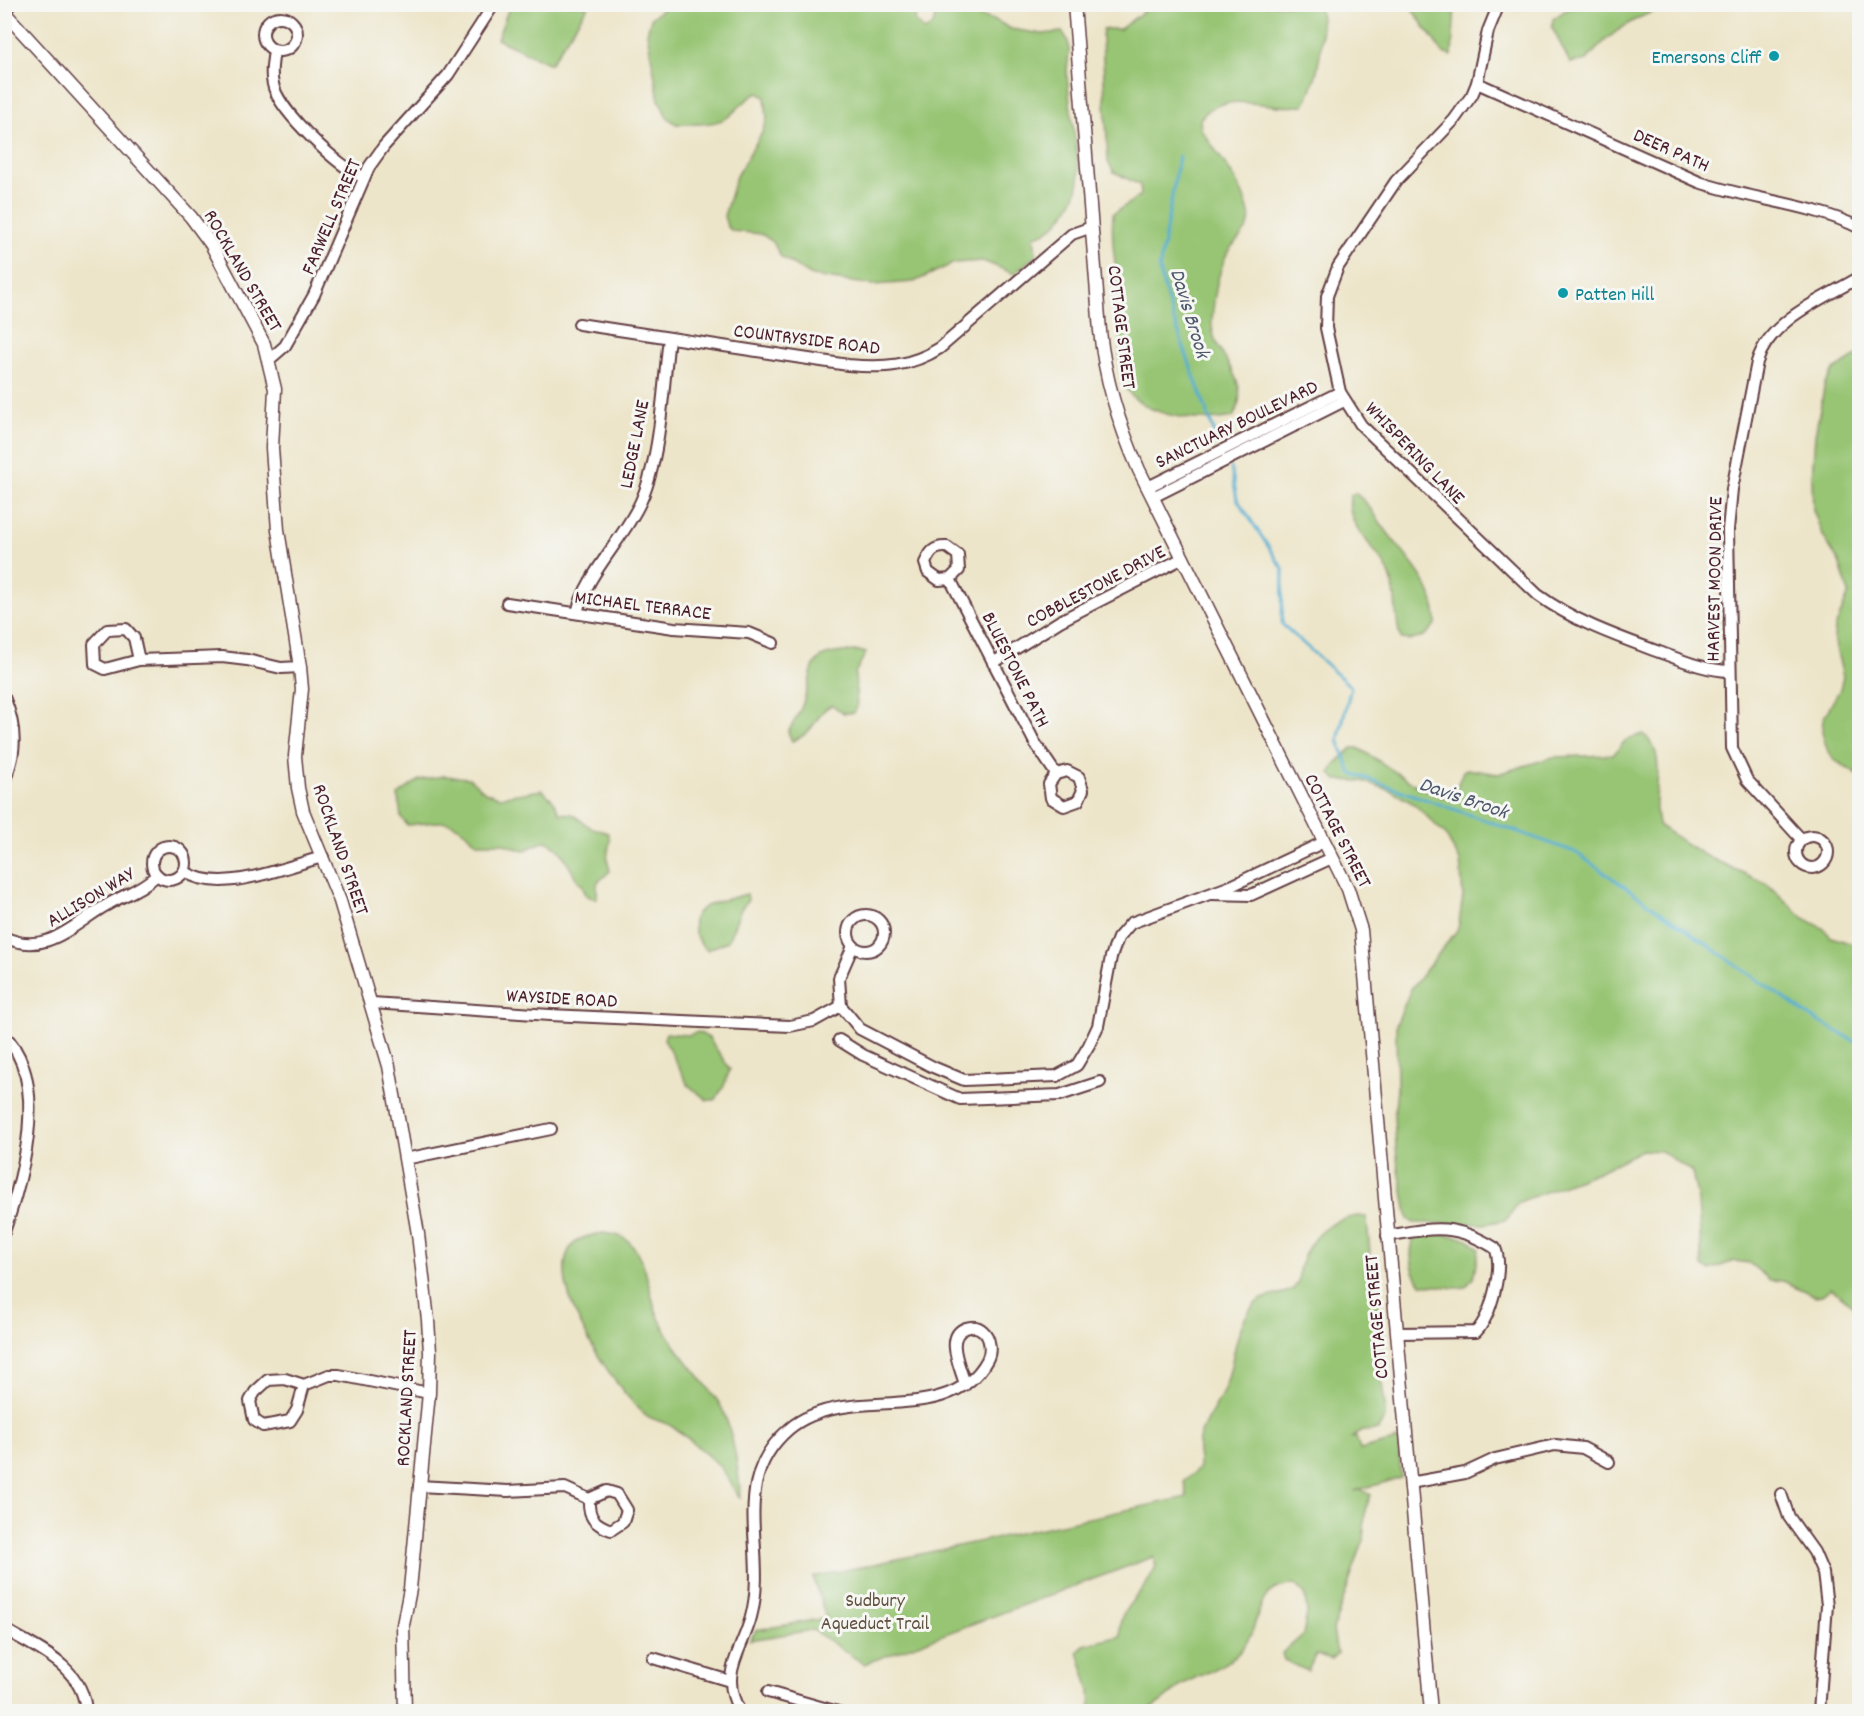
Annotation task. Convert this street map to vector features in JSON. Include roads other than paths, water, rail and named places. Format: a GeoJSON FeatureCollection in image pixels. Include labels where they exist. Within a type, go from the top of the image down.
{"type":"FeatureCollection","features":[{"type":"Feature","properties":{"kind":"street"},"geometry":{"type":"LineString","coordinates":[[4,12],[11,4]]}},
{"type":"Feature","properties":{"kind":"street","name":"FARWELL STREET"},"geometry":{"type":"LineString","coordinates":[[270,359],[285,346],[315,295],[363,177],[384,146],[448,75],[494,4]]}},
{"type":"Feature","properties":{"kind":"street","name":"COTTAGE STREET"},"geometry":{"type":"LineString","coordinates":[[1074,4],[1105,371],[1121,427],[1150,492],[1332,858],[1353,903],[1360,930],[1431,1712]]}},
{"type":"Feature","properties":{"kind":"street","name":"WHISPERING LANE"},"geometry":{"type":"LineString","coordinates":[[1499,4],[1488,31],[1477,83],[1454,120],[1405,170],[1388,192],[1331,282],[1325,311],[1326,328],[1331,361],[1342,397],[1371,437],[1524,583],[1552,605],[1600,630],[1701,667],[1729,671]]}},
{"type":"Feature","properties":{"kind":"street","name":"ROCKLAND STREET"},"geometry":{"type":"LineString","coordinates":[[4,12],[162,182],[202,231],[259,333],[270,359],[275,389],[272,448],[278,530],[302,689],[295,756],[297,779],[303,811],[323,857],[372,1003],[389,1066],[428,1320],[429,1393],[410,1589],[403,1625],[405,1712]]}},
{"type":"Feature","properties":{"kind":"street"},"geometry":{"type":"LineString","coordinates":[[274,51],[271,79],[279,100],[336,161],[363,177]]}},
{"type":"Feature","properties":{"kind":"street","name":"DEER PATH"},"geometry":{"type":"LineString","coordinates":[[1477,83],[1699,182],[1729,192],[1832,216],[1860,228]]}},
{"type":"Feature","properties":{"kind":"street","name":"COUNTRYSIDE ROAD"},"geometry":{"type":"LineString","coordinates":[[579,324],[848,365],[878,367],[904,365],[917,361],[940,348],[1072,234],[1092,227]]}},
{"type":"Feature","properties":{"kind":"street","name":"HARVEST MOON DRIVE"},"geometry":{"type":"LineString","coordinates":[[1802,839],[1756,792],[1736,759],[1731,736],[1730,502],[1760,351],[1780,326],[1860,277]]}},
{"type":"Feature","properties":{"kind":"street","name":"LEDGE LANE"},"geometry":{"type":"LineString","coordinates":[[577,613],[582,597],[635,513],[646,486],[654,450],[669,338]]}},
{"type":"Feature","properties":{"kind":"street","name":"SANCTUARY BOULEVARD"},"geometry":{"type":"LineString","coordinates":[[1150,492],[1342,397]]}},
{"type":"Feature","properties":{"kind":"street","name":"COBBLESTONE DRIVE"},"geometry":{"type":"LineString","coordinates":[[993,663],[1060,621],[1183,558]]}},
{"type":"Feature","properties":{"kind":"street","name":"BLUESTONE PATH"},"geometry":{"type":"LineString","coordinates":[[950,579],[1035,743],[1056,774]]}},
{"type":"Feature","properties":{"kind":"street","name":"MICHAEL TERRACE"},"geometry":{"type":"LineString","coordinates":[[507,603],[674,628],[749,633],[773,643]]}},
{"type":"Feature","properties":{"kind":"street"},"geometry":{"type":"LineString","coordinates":[[139,660],[134,638],[126,629],[106,630],[94,644],[93,658],[99,668],[112,669],[139,660],[228,658],[282,668],[300,667]]}},
{"type":"Feature","properties":{"kind":"street"},"geometry":{"type":"LineString","coordinates":[[4,697],[13,718],[14,733],[12,761],[4,781]]}},
{"type":"Feature","properties":{"kind":"street"},"geometry":{"type":"LineString","coordinates":[[853,946],[839,978],[841,1006],[860,1029],[964,1080],[1057,1076],[1077,1065],[1098,1026],[1110,960],[1118,938],[1131,923],[1231,886],[1324,842]]}},
{"type":"Feature","properties":{"kind":"street","name":"ALLISON WAY"},"geometry":{"type":"LineString","coordinates":[[169,846],[178,848],[184,854],[186,863],[184,871],[173,879],[164,879],[157,875],[152,867],[154,854],[161,848],[169,846]]}},
{"type":"Feature","properties":{"kind":"street"},"geometry":{"type":"LineString","coordinates":[[184,871],[200,881],[223,883],[323,857]]}},
{"type":"Feature","properties":{"kind":"street"},"geometry":{"type":"LineString","coordinates":[[1208,894],[1251,895],[1332,858]]}},
{"type":"Feature","properties":{"kind":"street","name":"ALLISON WAY"},"geometry":{"type":"LineString","coordinates":[[4,937],[28,944],[58,938],[93,913],[142,888],[157,875]]}},
{"type":"Feature","properties":{"kind":"street","name":"WAYSIDE ROAD"},"geometry":{"type":"LineString","coordinates":[[372,1003],[550,1015],[790,1026],[814,1021],[841,1006]]}},
{"type":"Feature","properties":{"kind":"street"},"geometry":{"type":"LineString","coordinates":[[4,1035],[22,1058],[28,1102],[28,1137],[23,1173],[4,1232]]}},
{"type":"Feature","properties":{"kind":"street"},"geometry":{"type":"LineString","coordinates":[[839,1040],[885,1065],[960,1100],[1060,1095],[1100,1082]]}},
{"type":"Feature","properties":{"kind":"street"},"geometry":{"type":"LineString","coordinates":[[885,1065],[895,1048]]}},
{"type":"Feature","properties":{"kind":"street"},"geometry":{"type":"LineString","coordinates":[[1067,1071],[1072,1091]]}},
{"type":"Feature","properties":{"kind":"street"},"geometry":{"type":"LineString","coordinates":[[960,1100],[964,1080]]}},
{"type":"Feature","properties":{"kind":"street"},"geometry":{"type":"LineString","coordinates":[[405,1159],[551,1129]]}},
{"type":"Feature","properties":{"kind":"street"},"geometry":{"type":"LineString","coordinates":[[1388,1236],[1444,1227],[1474,1237],[1495,1248],[1500,1264],[1486,1314],[1476,1332],[1397,1333]]}},
{"type":"Feature","properties":{"kind":"street"},"geometry":{"type":"LineString","coordinates":[[740,1712],[730,1681],[738,1646],[749,1624],[755,1602],[754,1492],[759,1471],[768,1452],[789,1429],[809,1416],[843,1407],[927,1400],[965,1385],[980,1371],[989,1357],[988,1337],[981,1329],[974,1326],[963,1329],[957,1336],[954,1348],[965,1385]]}},
{"type":"Feature","properties":{"kind":"street"},"geometry":{"type":"LineString","coordinates":[[304,1384],[297,1410],[290,1421],[263,1426],[254,1420],[250,1401],[255,1392],[268,1380],[285,1379],[304,1384],[329,1375],[339,1375],[429,1393]]}},
{"type":"Feature","properties":{"kind":"street"},"geometry":{"type":"LineString","coordinates":[[1410,1483],[1465,1473],[1495,1459],[1555,1445],[1582,1448],[1609,1462]]}},
{"type":"Feature","properties":{"kind":"street"},"geometry":{"type":"LineString","coordinates":[[419,1486],[508,1491],[565,1488],[589,1499]]}},
{"type":"Feature","properties":{"kind":"street"},"geometry":{"type":"LineString","coordinates":[[1781,1494],[1789,1517],[1814,1551],[1823,1573],[1827,1605],[1820,1712]]}},
{"type":"Feature","properties":{"kind":"street"},"geometry":{"type":"LineString","coordinates":[[4,1629],[56,1661],[75,1676],[85,1696],[86,1712]]}},
{"type":"Feature","properties":{"kind":"street"},"geometry":{"type":"LineString","coordinates":[[653,1658],[730,1681]]}},
{"type":"Feature","properties":{"kind":"street"},"geometry":{"type":"LineString","coordinates":[[768,1692],[838,1712]]}},
{"type":"Feature","properties":{"kind":"waterway","name":"Davis Brook"},"geometry":{"type":"LineString","coordinates":[[1179,156],[1159,270],[1170,309],[1217,440]]}},
{"type":"Feature","properties":{"kind":"waterway","name":"Davis Brook"},"geometry":{"type":"LineString","coordinates":[[1231,468],[1237,499],[1283,569],[1282,624],[1351,687],[1338,740],[1351,773],[1575,852],[1812,1018],[1860,1044]]}},
{"type":"Feature","properties":{"kind":"place","name":"Emersons Cliff"},"geometry":{"type":"Point","coordinates":[1774,56]}},
{"type":"Feature","properties":{"kind":"place","name":"Patten Hill"},"geometry":{"type":"Point","coordinates":[1563,293]}},
{"type":"Feature","properties":{"kind":"park label","name":"Sudbury Aqueduct Trail"},"geometry":{"type":"Point","coordinates":[875,1610]}}]}
